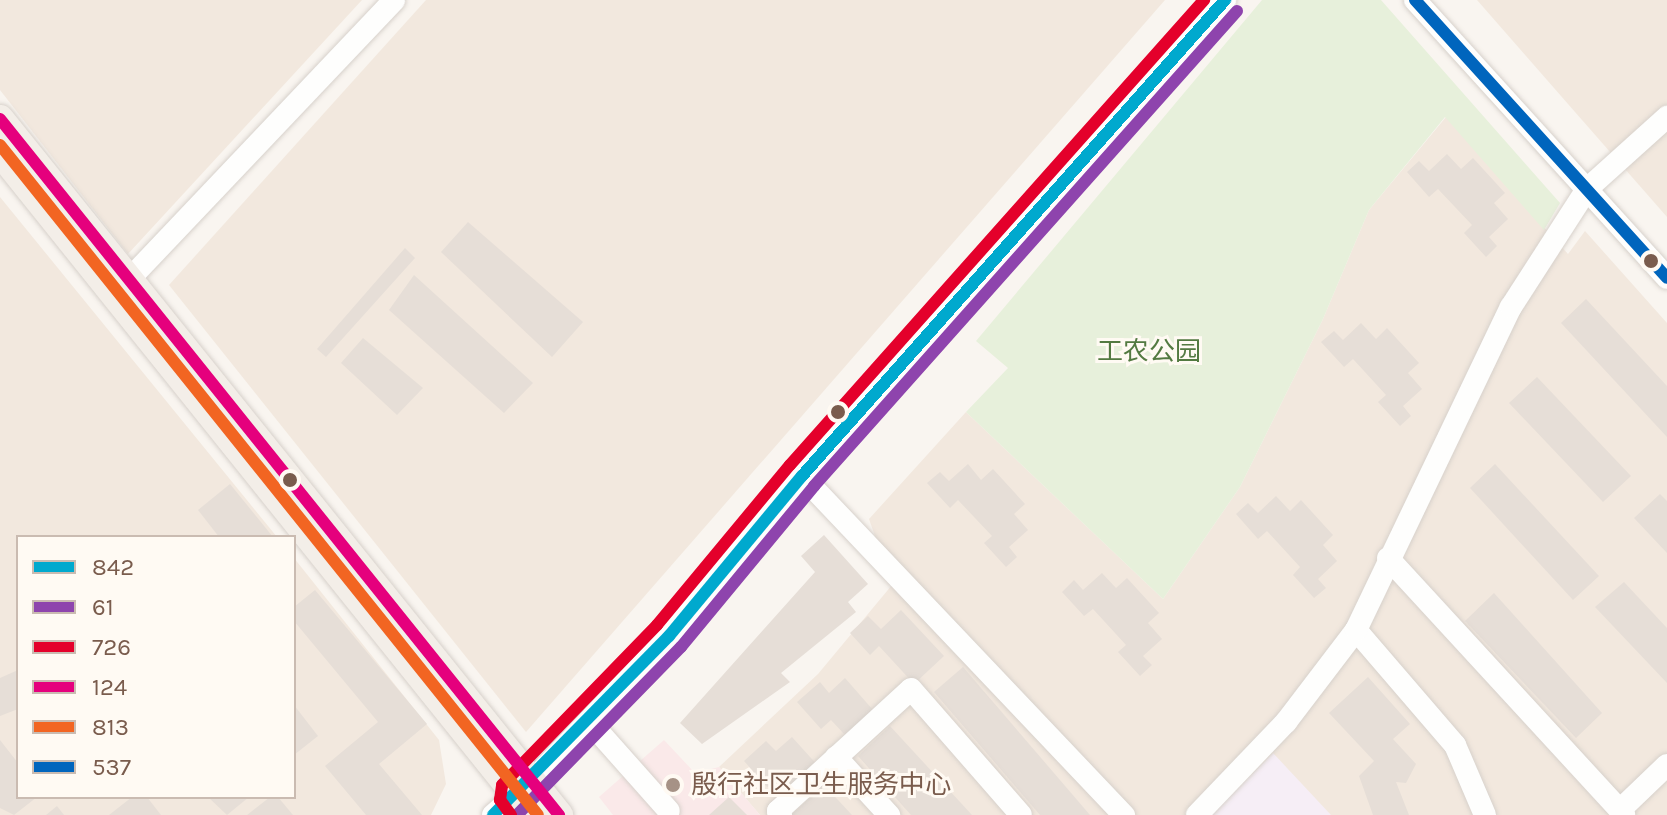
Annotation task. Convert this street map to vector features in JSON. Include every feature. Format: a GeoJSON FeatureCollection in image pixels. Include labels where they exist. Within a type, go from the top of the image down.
{"type":"FeatureCollection","features":[{"type":"Feature","properties":{"kind":"main road"},"geometry":{"type":"LineString","coordinates":[[0,119],[123,287],[526,797],[559,815]]}},
{"type":"Feature","properties":{"kind":"main road"},"geometry":{"type":"LineString","coordinates":[[0,152],[123,287]]}},
{"type":"Feature","properties":{"kind":"street"},"geometry":{"type":"LineString","coordinates":[[123,287],[394,0]]}},
{"type":"Feature","properties":{"kind":"street"},"geometry":{"type":"LineString","coordinates":[[493,815],[526,797],[589,721],[669,636],[802,476],[1225,0]]}},
{"type":"Feature","properties":{"kind":"street"},"geometry":{"type":"LineString","coordinates":[[1415,0],[1667,278]]}},
{"type":"Feature","properties":{"kind":"street"},"geometry":{"type":"LineString","coordinates":[[1197,815],[1286,722],[1356,630],[1511,307],[1587,189],[1667,117]]}},
{"type":"Feature","properties":{"kind":"street"},"geometry":{"type":"LineString","coordinates":[[802,476],[1124,815]]}},
{"type":"Feature","properties":{"kind":"street"},"geometry":{"type":"LineString","coordinates":[[1388,558],[1622,813],[1667,765]]}},
{"type":"Feature","properties":{"kind":"street"},"geometry":{"type":"LineString","coordinates":[[1356,630],[1455,745],[1485,815]]}},
{"type":"Feature","properties":{"kind":"street"},"geometry":{"type":"LineString","coordinates":[[781,815],[778,811],[911,689],[1021,815]]}},
{"type":"Feature","properties":{"kind":"street"},"geometry":{"type":"LineString","coordinates":[[589,721],[669,811]]}},
{"type":"Feature","properties":{"kind":"street"},"geometry":{"type":"LineString","coordinates":[[836,757],[889,815]]}},
{"type":"Feature","properties":{"kind":"shaded area"},"geometry":{"type":"Polygon","coordinates":[[[0,0],[362,0],[128,254],[0,90],[0,0]]]}},
{"type":"Feature","properties":{"kind":"shaded area"},"geometry":{"type":"Polygon","coordinates":[[[426,0],[1165,0],[526,732],[169,285],[426,0]]]}},
{"type":"Feature","properties":{"kind":"shaded area"},"geometry":{"type":"Polygon","coordinates":[[[1477,0],[1667,0],[1667,217],[1477,0]]]}},
{"type":"Feature","properties":{"kind":"shaded area"},"geometry":{"type":"Polygon","coordinates":[[[1446,117],[1568,254],[1585,231],[1667,323],[1667,815],[760,815],[719,767],[818,674],[892,585],[869,519],[966,412],[1163,599],[1240,487],[1323,319],[1369,210],[1446,117]]]}},
{"type":"Feature","properties":{"kind":"shaded area"},"geometry":{"type":"Polygon","coordinates":[[[0,197],[275,535],[16,535],[16,799],[296,799],[296,561],[439,740],[446,784],[431,815],[0,815],[0,197]]]}},
{"type":"Feature","properties":{"kind":"shaded area","name":"殷行社区卫生服务中心"},"geometry":{"type":"Polygon","coordinates":[[[664,740],[695,773],[719,767],[760,815],[613,815],[599,797],[664,740]]]}},
{"type":"Feature","properties":{"kind":"shaded area"},"geometry":{"type":"Polygon","coordinates":[[[1273,753],[1331,815],[1211,815],[1273,753]]]}},
{"type":"Feature","properties":{"kind":"green space","name":"工农公园"},"geometry":{"type":"Polygon","coordinates":[[[1262,0],[1381,0],[1560,203],[1544,230],[1445,117],[1369,210],[1323,319],[1240,487],[1163,599],[966,412],[1008,368],[976,341],[1262,0]]]}},
{"type":"Feature","properties":{"kind":"building"},"geometry":{"type":"Polygon","coordinates":[[[1447,154],[1461,169],[1473,158],[1505,193],[1494,203],[1508,219],[1489,237],[1497,246],[1486,257],[1464,233],[1472,225],[1438,189],[1429,197],[1407,172],[1419,161],[1429,171],[1447,154]]]}},
{"type":"Feature","properties":{"kind":"building"},"geometry":{"type":"Polygon","coordinates":[[[468,222],[583,322],[552,357],[441,252],[468,222]]]}},
{"type":"Feature","properties":{"kind":"building"},"geometry":{"type":"Polygon","coordinates":[[[405,248],[415,258],[326,357],[317,349],[405,248]]]}},
{"type":"Feature","properties":{"kind":"building"},"geometry":{"type":"Polygon","coordinates":[[[414,275],[533,383],[504,413],[389,310],[414,275]]]}},
{"type":"Feature","properties":{"kind":"building"},"geometry":{"type":"Polygon","coordinates":[[[1586,299],[1667,386],[1667,437],[1561,323],[1586,299]]]}},
{"type":"Feature","properties":{"kind":"building"},"geometry":{"type":"Polygon","coordinates":[[[1361,323],[1376,339],[1387,328],[1419,363],[1408,373],[1422,389],[1403,406],[1411,416],[1400,426],[1378,402],[1386,395],[1353,359],[1344,367],[1321,342],[1334,331],[1343,340],[1361,323]]]}},
{"type":"Feature","properties":{"kind":"building"},"geometry":{"type":"Polygon","coordinates":[[[363,338],[423,388],[397,415],[341,363],[363,338]]]}},
{"type":"Feature","properties":{"kind":"building"},"geometry":{"type":"Polygon","coordinates":[[[1537,377],[1631,476],[1603,502],[1509,403],[1537,377]]]}},
{"type":"Feature","properties":{"kind":"building"},"geometry":{"type":"Polygon","coordinates":[[[968,464],[981,480],[993,469],[1025,504],[1014,514],[1028,530],[1009,547],[1017,557],[1006,567],[984,543],[992,536],[958,500],[950,508],[927,483],[940,472],[949,481],[968,464]]]}},
{"type":"Feature","properties":{"kind":"building"},"geometry":{"type":"Polygon","coordinates":[[[1495,464],[1599,576],[1573,600],[1470,488],[1495,464]]]}},
{"type":"Feature","properties":{"kind":"building"},"geometry":{"type":"Polygon","coordinates":[[[230,484],[271,535],[217,535],[198,510],[230,484]]]}},
{"type":"Feature","properties":{"kind":"building"},"geometry":{"type":"Polygon","coordinates":[[[1660,494],[1667,501],[1667,553],[1634,518],[1660,494]]]}},
{"type":"Feature","properties":{"kind":"building"},"geometry":{"type":"Polygon","coordinates":[[[1276,496],[1290,511],[1301,500],[1333,535],[1323,545],[1337,561],[1318,579],[1326,588],[1314,598],[1293,575],[1300,567],[1267,531],[1258,539],[1236,514],[1248,503],[1258,513],[1276,496]]]}},
{"type":"Feature","properties":{"kind":"building"},"geometry":{"type":"Polygon","coordinates":[[[824,535],[868,584],[848,602],[856,612],[781,673],[790,682],[702,744],[680,723],[815,572],[801,556],[824,535]]]}},
{"type":"Feature","properties":{"kind":"building"},"geometry":{"type":"Polygon","coordinates":[[[1102,573],[1116,588],[1127,578],[1159,613],[1148,623],[1162,639],[1143,656],[1152,665],[1140,676],[1118,652],[1126,645],[1093,609],[1084,616],[1062,592],[1074,580],[1083,590],[1102,573]]]}},
{"type":"Feature","properties":{"kind":"building"},"geometry":{"type":"Polygon","coordinates":[[[1624,582],[1667,628],[1667,683],[1595,607],[1624,582]]]}},
{"type":"Feature","properties":{"kind":"building"},"geometry":{"type":"Polygon","coordinates":[[[315,590],[427,724],[379,764],[422,815],[366,815],[325,766],[378,722],[296,623],[296,605],[315,590]]]}},
{"type":"Feature","properties":{"kind":"building"},"geometry":{"type":"Polygon","coordinates":[[[1494,593],[1602,713],[1576,738],[1465,621],[1494,593]]]}},
{"type":"Feature","properties":{"kind":"building"},"geometry":{"type":"Polygon","coordinates":[[[901,610],[944,656],[914,684],[879,646],[870,655],[850,633],[868,616],[881,629],[901,610]]]}},
{"type":"Feature","properties":{"kind":"building"},"geometry":{"type":"Polygon","coordinates":[[[963,667],[1090,815],[1040,815],[934,692],[963,667]]]}},
{"type":"Feature","properties":{"kind":"building"},"geometry":{"type":"Polygon","coordinates":[[[16,671],[16,710],[0,716],[0,678],[16,671]]]}},
{"type":"Feature","properties":{"kind":"building"},"geometry":{"type":"Polygon","coordinates":[[[1368,677],[1410,724],[1393,739],[1416,764],[1406,783],[1396,782],[1409,815],[1373,815],[1359,776],[1374,761],[1329,713],[1368,677]]]}},
{"type":"Feature","properties":{"kind":"building"},"geometry":{"type":"Polygon","coordinates":[[[845,678],[873,710],[845,735],[831,720],[821,729],[797,702],[820,682],[829,693],[845,678]]]}},
{"type":"Feature","properties":{"kind":"building"},"geometry":{"type":"Polygon","coordinates":[[[296,708],[318,736],[296,753],[296,708]]]}},
{"type":"Feature","properties":{"kind":"building"},"geometry":{"type":"Polygon","coordinates":[[[890,726],[972,815],[911,815],[858,756],[890,726]]]}},
{"type":"Feature","properties":{"kind":"building"},"geometry":{"type":"Polygon","coordinates":[[[792,737],[820,768],[791,794],[778,778],[767,787],[744,761],[766,741],[776,751],[792,737]]]}},
{"type":"Feature","properties":{"kind":"building"},"geometry":{"type":"Polygon","coordinates":[[[0,740],[16,760],[16,799],[34,799],[14,815],[0,808],[0,740]]]}},
{"type":"Feature","properties":{"kind":"building"},"geometry":{"type":"Polygon","coordinates":[[[824,785],[852,815],[791,815],[824,785]]]}},
{"type":"Feature","properties":{"kind":"building"},"geometry":{"type":"Polygon","coordinates":[[[729,797],[747,815],[709,815],[729,797]]]}},
{"type":"Feature","properties":{"kind":"building"},"geometry":{"type":"Polygon","coordinates":[[[129,799],[149,799],[161,815],[109,815],[129,799]]]}},
{"type":"Feature","properties":{"kind":"building"},"geometry":{"type":"Polygon","coordinates":[[[210,799],[247,799],[227,815],[210,799]]]}},
{"type":"Feature","properties":{"kind":"building"},"geometry":{"type":"Polygon","coordinates":[[[267,799],[280,799],[293,815],[247,815],[267,799]]]}},
{"type":"Feature","properties":{"kind":"building"},"geometry":{"type":"Polygon","coordinates":[[[57,806],[64,815],[46,815],[57,806]]]}},
{"type":"Feature","properties":{"kind":"transit line","name":"726"},"geometry":{"type":"LineString","coordinates":[[511,815],[500,800],[502,785],[657,625],[790,465],[1204,0]]}},
{"type":"Feature","properties":{"kind":"transit line","name":"842"},"geometry":{"type":"LineString","coordinates":[[493,815],[669,636],[802,476],[1225,0]]}},
{"type":"Feature","properties":{"kind":"transit line","name":"537"},"geometry":{"type":"LineString","coordinates":[[1415,0],[1667,278]]}},
{"type":"Feature","properties":{"kind":"transit line","name":"61"},"geometry":{"type":"LineString","coordinates":[[517,815],[681,647],[814,486],[1237,11]]}},
{"type":"Feature","properties":{"kind":"transit line","name":"124"},"geometry":{"type":"LineString","coordinates":[[0,119],[559,815]]}},
{"type":"Feature","properties":{"kind":"transit line","name":"813"},"geometry":{"type":"LineString","coordinates":[[0,145],[538,815]]}},
{"type":"Feature","properties":{"kind":"place","name":"殷行社区卫生服务中心"},"geometry":{"type":"Point","coordinates":[673,785]}}]}
